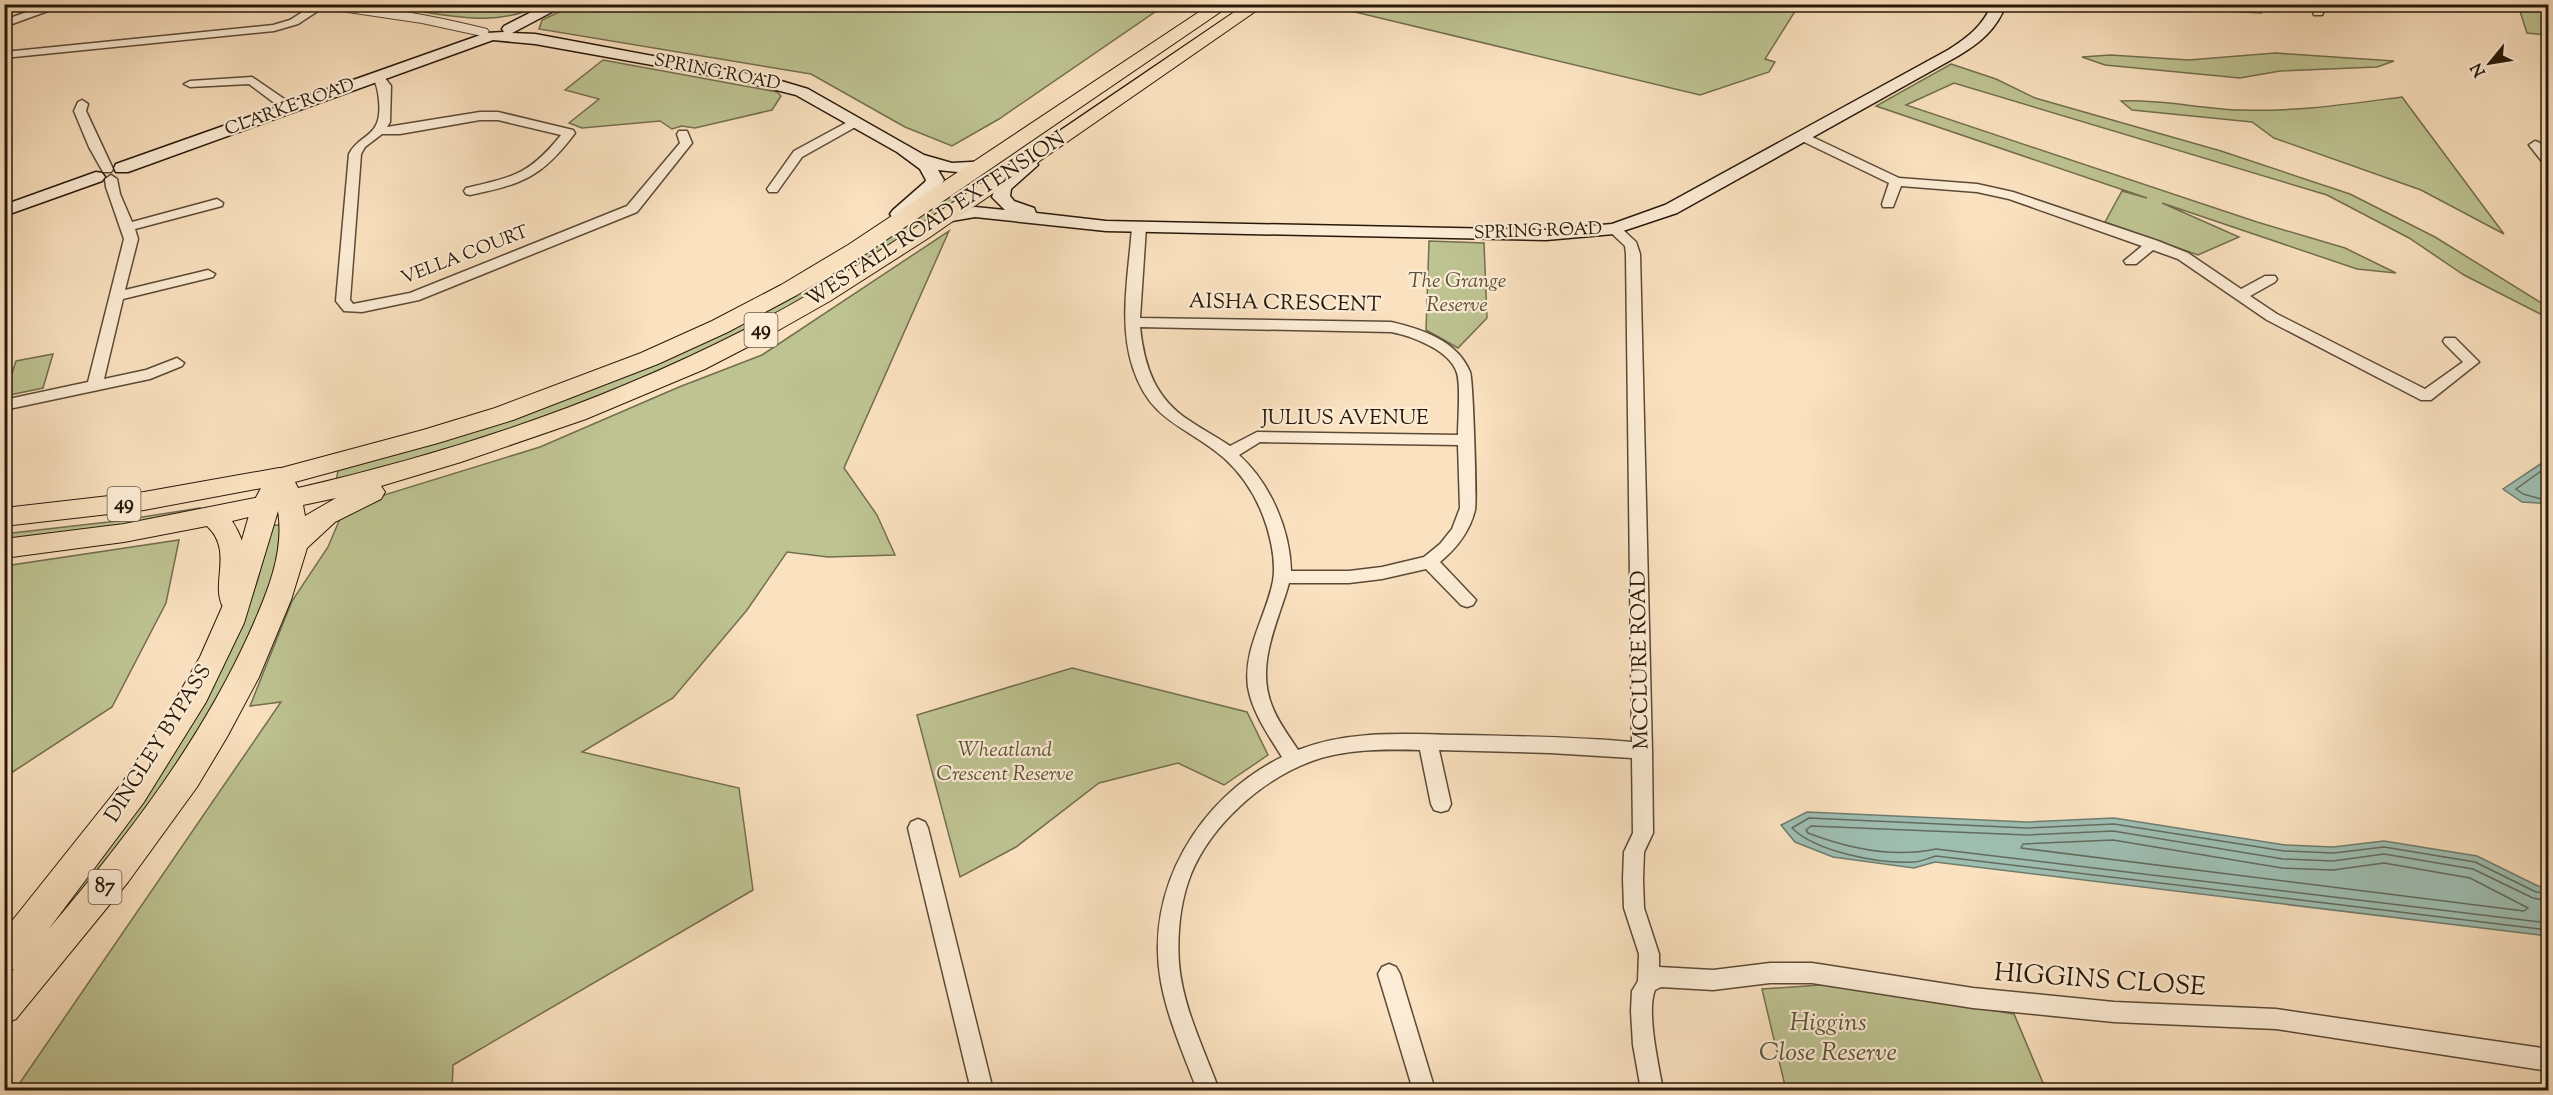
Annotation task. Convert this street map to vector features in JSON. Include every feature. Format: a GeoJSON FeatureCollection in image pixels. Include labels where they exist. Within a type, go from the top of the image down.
{"type":"FeatureCollection","features":[{"type":"Feature","properties":{"kind":"highway","name":"WESTALL ROAD EXTENSION"},"geometry":{"type":"LineString","coordinates":[[278,490],[547,399],[692,341],[808,280],[1224,4]]}},
{"type":"Feature","properties":{"kind":"highway","name":"WESTALL ROAD EXTENSION"},"geometry":{"type":"LineString","coordinates":[[278,490],[442,458],[563,417],[651,383],[751,336],[850,280],[1258,4]]}},
{"type":"Feature","properties":{"kind":"highway"},"geometry":{"type":"LineString","coordinates":[[291,553],[297,540],[311,524],[343,505],[387,486],[459,464],[504,446],[563,417]]}},
{"type":"Feature","properties":{"kind":"highway","name":"DINGLEY BYPASS"},"geometry":{"type":"LineString","coordinates":[[4,1007],[158,820],[198,761],[240,684],[277,600],[291,553],[293,525],[278,490]]}},
{"type":"Feature","properties":{"kind":"highway","name":"DINGLEY BYPASS"},"geometry":{"type":"LineString","coordinates":[[4,957],[122,811],[186,709],[231,622],[278,490]]}},
{"type":"Feature","properties":{"kind":"main road","name":"CLARKE ROAD"},"geometry":{"type":"LineString","coordinates":[[4,211],[459,47],[560,4]]}},
{"type":"Feature","properties":{"kind":"main road","name":"SPRING ROAD"},"geometry":{"type":"LineString","coordinates":[[946,217],[975,212],[1082,224],[1139,227],[1546,235],[1614,229],[1671,209],[1804,137],[1979,36],[1994,19],[1999,4]]}},
{"type":"Feature","properties":{"kind":"main road","name":"SPRING ROAD"},"geometry":{"type":"LineString","coordinates":[[495,31],[765,81],[802,92],[919,159],[951,169],[966,170],[983,165]]}},
{"type":"Feature","properties":{"kind":"main road","name":"SPRING ROAD"},"geometry":{"type":"LineString","coordinates":[[1069,133],[1010,181],[1003,188],[1000,197],[1014,208],[1082,224]]}},
{"type":"Feature","properties":{"kind":"main road","name":"SPRING ROAD"},"geometry":{"type":"LineString","coordinates":[[808,280],[840,254],[909,208],[935,181],[933,174],[919,159]]}},
{"type":"Feature","properties":{"kind":"main road","name":"WESTALL ROAD EXTENSION"},"geometry":{"type":"LineString","coordinates":[[4,549],[124,533],[213,517],[278,490]]}},
{"type":"Feature","properties":{"kind":"main road","name":"WESTALL ROAD EXTENSION"},"geometry":{"type":"LineString","coordinates":[[4,517],[144,501],[278,490]]}},
{"type":"Feature","properties":{"kind":"main road"},"geometry":{"type":"LineString","coordinates":[[213,517],[223,528],[234,555],[231,622]]}},
{"type":"Feature","properties":{"kind":"street"},"geometry":{"type":"LineString","coordinates":[[4,24],[62,4]]}},
{"type":"Feature","properties":{"kind":"street"},"geometry":{"type":"LineString","coordinates":[[4,55],[274,28],[294,22],[321,5]]}},
{"type":"Feature","properties":{"kind":"street","name":"SPRING ROAD"},"geometry":{"type":"LineString","coordinates":[[321,5],[342,6],[495,31]]}},
{"type":"Feature","properties":{"kind":"street"},"geometry":{"type":"LineString","coordinates":[[378,76],[385,86],[384,122],[379,131]]}},
{"type":"Feature","properties":{"kind":"street"},"geometry":{"type":"LineString","coordinates":[[190,84],[252,80],[289,108]]}},
{"type":"Feature","properties":{"kind":"street"},"geometry":{"type":"LineString","coordinates":[[82,104],[80,111],[83,120],[109,173],[111,188],[129,227],[130,250],[95,385]]}},
{"type":"Feature","properties":{"kind":"street"},"geometry":{"type":"LineString","coordinates":[[379,131],[400,130],[480,116],[498,116],[569,133],[542,165],[527,174],[470,191]]}},
{"type":"Feature","properties":{"kind":"street"},"geometry":{"type":"LineString","coordinates":[[773,189],[798,154],[855,122]]}},
{"type":"Feature","properties":{"kind":"street","name":"VELLA COURT"},"geometry":{"type":"LineString","coordinates":[[379,131],[360,145],[355,154],[343,301],[349,308],[362,308],[414,297],[632,209],[686,143],[683,134]]}},
{"type":"Feature","properties":{"kind":"street"},"geometry":{"type":"LineString","coordinates":[[1804,137],[1896,182],[1977,183],[2183,256],[2272,317],[2426,396],[2472,362],[2450,341]]}},
{"type":"Feature","properties":{"kind":"street"},"geometry":{"type":"LineString","coordinates":[[2535,145],[2548,160]]}},
{"type":"Feature","properties":{"kind":"street"},"geometry":{"type":"LineString","coordinates":[[1888,204],[1896,182]]}},
{"type":"Feature","properties":{"kind":"street"},"geometry":{"type":"LineString","coordinates":[[129,227],[217,204]]}},
{"type":"Feature","properties":{"kind":"street"},"geometry":{"type":"LineString","coordinates":[[1139,227],[1133,322],[1140,366],[1147,386],[1164,409],[1184,427],[1228,454],[1249,475],[1268,505],[1279,540],[1283,577],[1257,653],[1257,688],[1271,722],[1293,759]]}},
{"type":"Feature","properties":{"kind":"street","name":"MCCLURE ROAD"},"geometry":{"type":"LineString","coordinates":[[1614,229],[1631,245],[1633,254],[1644,833],[1634,852],[1632,873],[1634,909],[1649,954],[1648,983],[1643,991],[1642,1011],[1644,1046],[1652,1090]]}},
{"type":"Feature","properties":{"kind":"street"},"geometry":{"type":"LineString","coordinates":[[2131,261],[2153,244]]}},
{"type":"Feature","properties":{"kind":"street"},"geometry":{"type":"LineString","coordinates":[[118,296],[208,274]]}},
{"type":"Feature","properties":{"kind":"street"},"geometry":{"type":"LineString","coordinates":[[2241,295],[2270,279]]}},
{"type":"Feature","properties":{"kind":"street","name":"AISHA CRESCENT"},"geometry":{"type":"LineString","coordinates":[[1133,322],[1391,327],[1415,331],[1438,343],[1456,359],[1464,373],[1468,508],[1459,531],[1446,548],[1429,562],[1382,573],[1349,577],[1283,577]]}},
{"type":"Feature","properties":{"kind":"street"},"geometry":{"type":"LineString","coordinates":[[4,405],[150,374],[177,363]]}},
{"type":"Feature","properties":{"kind":"street","name":"JULIUS AVENUE"},"geometry":{"type":"LineString","coordinates":[[1228,454],[1257,437],[1466,440]]}},
{"type":"Feature","properties":{"kind":"street"},"geometry":{"type":"LineString","coordinates":[[1429,562],[1467,600]]}},
{"type":"Feature","properties":{"kind":"street"},"geometry":{"type":"LineString","coordinates":[[1208,1090],[1172,982],[1168,951],[1170,905],[1188,858],[1207,830],[1237,797],[1270,772],[1293,759],[1335,747],[1380,741],[1568,744],[1642,751]]}},
{"type":"Feature","properties":{"kind":"street"},"geometry":{"type":"LineString","coordinates":[[1428,742],[1441,804]]}},
{"type":"Feature","properties":{"kind":"street"},"geometry":{"type":"LineString","coordinates":[[918,828],[982,1090]]}},
{"type":"Feature","properties":{"kind":"street","name":"HIGGINS CLOSE"},"geometry":{"type":"LineString","coordinates":[[1648,983],[1659,977],[1713,980],[1770,973],[1812,973],[1973,998],[2114,1012],[2276,1019],[2548,1060]]}},
{"type":"Feature","properties":{"kind":"street"},"geometry":{"type":"LineString","coordinates":[[1389,974],[1424,1090]]}},
{"type":"Feature","properties":{"kind":"green space"},"geometry":{"type":"Polygon","coordinates":[[[424,4],[543,5],[513,15],[470,18],[424,12],[424,4]]]}},
{"type":"Feature","properties":{"kind":"green space"},"geometry":{"type":"Polygon","coordinates":[[[576,4],[1165,5],[999,119],[952,146],[905,127],[811,74],[539,29],[542,20],[576,4]]]}},
{"type":"Feature","properties":{"kind":"green space"},"geometry":{"type":"Polygon","coordinates":[[[1326,5],[1799,5],[1765,59],[1775,62],[1769,72],[1700,95],[1326,5]]]}},
{"type":"Feature","properties":{"kind":"green space"},"geometry":{"type":"Polygon","coordinates":[[[2180,5],[2256,5],[2261,13],[2183,9],[2180,5]]]}},
{"type":"Feature","properties":{"kind":"green space"},"geometry":{"type":"Polygon","coordinates":[[[2518,5],[2548,5],[2548,35],[2527,33],[2518,5]]]}},
{"type":"Feature","properties":{"kind":"green space"},"geometry":{"type":"Polygon","coordinates":[[[2275,53],[2394,61],[2377,67],[2280,71],[2240,78],[2105,65],[2082,57],[2110,55],[2189,60],[2275,53]]]}},
{"type":"Feature","properties":{"kind":"green space"},"geometry":{"type":"Polygon","coordinates":[[[603,60],[777,92],[781,96],[772,110],[695,128],[682,126],[672,129],[660,121],[582,128],[569,123],[599,99],[565,90],[603,60]]]}},
{"type":"Feature","properties":{"kind":"green space"},"geometry":{"type":"Polygon","coordinates":[[[1951,64],[1996,79],[2035,98],[2221,151],[2350,194],[2435,237],[2548,307],[2548,318],[2464,275],[2409,238],[2327,195],[1954,83],[1906,105],[2257,222],[2345,248],[2396,273],[2357,269],[2162,203],[2239,237],[2198,255],[2105,222],[2122,191],[2147,198],[1876,106],[1951,64]]]}},
{"type":"Feature","properties":{"kind":"green space"},"geometry":{"type":"Polygon","coordinates":[[[2402,97],[2504,234],[2421,190],[2274,138],[2252,122],[2132,110],[2121,101],[2152,101],[2226,109],[2281,110],[2402,97]]]}},
{"type":"Feature","properties":{"kind":"green space"},"geometry":{"type":"Polygon","coordinates":[[[947,193],[964,201],[761,325],[597,398],[477,441],[336,482],[338,470],[618,378],[947,193]]]}},
{"type":"Feature","properties":{"kind":"green space"},"geometry":{"type":"Polygon","coordinates":[[[949,231],[844,468],[877,515],[895,555],[828,557],[787,552],[747,610],[673,698],[582,752],[739,788],[753,890],[453,1065],[452,1090],[15,1090],[281,702],[250,706],[292,601],[328,547],[345,507],[540,447],[679,387],[762,355],[949,231]]]}},
{"type":"Feature","properties":{"kind":"green space","name":"The Grange Reserve"},"geometry":{"type":"Polygon","coordinates":[[[1429,241],[1484,243],[1487,318],[1458,348],[1426,330],[1429,241]]]}},
{"type":"Feature","properties":{"kind":"green space"},"geometry":{"type":"Polygon","coordinates":[[[53,354],[43,388],[5,396],[16,361],[53,354]]]}},
{"type":"Feature","properties":{"kind":"green space"},"geometry":{"type":"Polygon","coordinates":[[[200,508],[199,512],[138,523],[5,542],[4,534],[117,521],[200,508]]]}},
{"type":"Feature","properties":{"kind":"green space"},"geometry":{"type":"Polygon","coordinates":[[[284,524],[275,573],[249,641],[183,761],[5,991],[5,969],[241,625],[257,582],[271,526],[284,524]]]}},
{"type":"Feature","properties":{"kind":"green space"},"geometry":{"type":"Polygon","coordinates":[[[179,540],[166,603],[112,707],[5,777],[5,566],[179,540]]]}},
{"type":"Feature","properties":{"kind":"green space","name":"Wheatland Crescent Reserve"},"geometry":{"type":"Polygon","coordinates":[[[1072,668],[1247,712],[1268,755],[1224,785],[1178,763],[1099,783],[1016,847],[960,877],[917,715],[1072,668]]]}},
{"type":"Feature","properties":{"kind":"green space","name":"Higgins Close Reserve"},"geometry":{"type":"Polygon","coordinates":[[[1835,984],[2014,1014],[2046,1090],[1786,1090],[1762,989],[1835,984]]]}},
{"type":"Feature","properties":{"kind":"water"},"geometry":{"type":"Polygon","coordinates":[[[2548,459],[2548,507],[2539,503],[2522,502],[2503,489],[2548,459]]]}},
{"type":"Feature","properties":{"kind":"water"},"geometry":{"type":"Polygon","coordinates":[[[1807,812],[2027,822],[2114,818],[2285,845],[2333,847],[2384,841],[2477,856],[2538,886],[2548,888],[2548,936],[1935,862],[1914,868],[1833,857],[1795,842],[1781,825],[1807,812]]]}}]}
